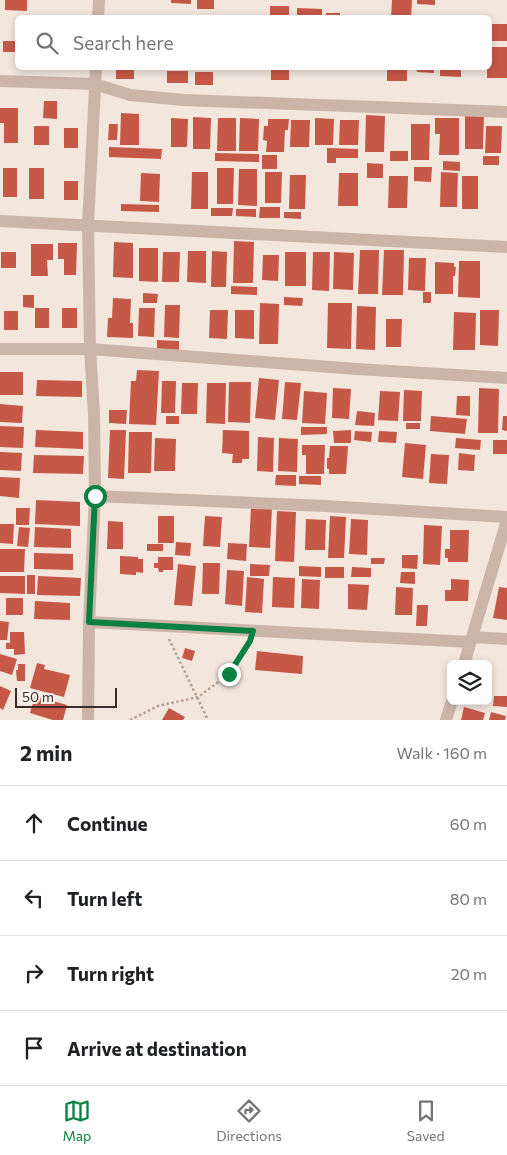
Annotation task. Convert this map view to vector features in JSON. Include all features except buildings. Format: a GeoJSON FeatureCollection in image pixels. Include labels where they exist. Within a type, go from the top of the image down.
{"type":"FeatureCollection","features":[{"type":"Feature","properties":{"kind":"street"},"geometry":{"type":"LineString","coordinates":[[98,15],[99,0]]}},
{"type":"Feature","properties":{"kind":"street"},"geometry":{"type":"LineString","coordinates":[[88,720],[89,622],[95,496],[88,225],[96,70]]}},
{"type":"Feature","properties":{"kind":"street"},"geometry":{"type":"LineString","coordinates":[[0,81],[95,84],[130,95],[184,100],[507,112]]}},
{"type":"Feature","properties":{"kind":"street"},"geometry":{"type":"LineString","coordinates":[[0,221],[507,247]]}},
{"type":"Feature","properties":{"kind":"street"},"geometry":{"type":"LineString","coordinates":[[0,350],[90,349],[507,378]]}},
{"type":"Feature","properties":{"kind":"street"},"geometry":{"type":"LineString","coordinates":[[95,496],[325,506],[507,519],[465,660]]}},
{"type":"Feature","properties":{"kind":"street"},"geometry":{"type":"LineString","coordinates":[[89,622],[253,631],[507,640]]}},
{"type":"Feature","properties":{"kind":"street"},"geometry":{"type":"LineString","coordinates":[[446,720],[451,705]]}},
{"type":"Feature","properties":{"kind":"path"},"geometry":{"type":"LineString","coordinates":[[162,627],[208,720]]}},
{"type":"Feature","properties":{"kind":"path"},"geometry":{"type":"LineString","coordinates":[[130,720],[158,706],[198,697],[229,674],[250,641],[253,631]]}},
{"type":"Feature","properties":{"kind":"route"},"geometry":{"type":"LineString","coordinates":[[95,496],[89,622],[253,631],[250,641],[229,674]]}}]}
